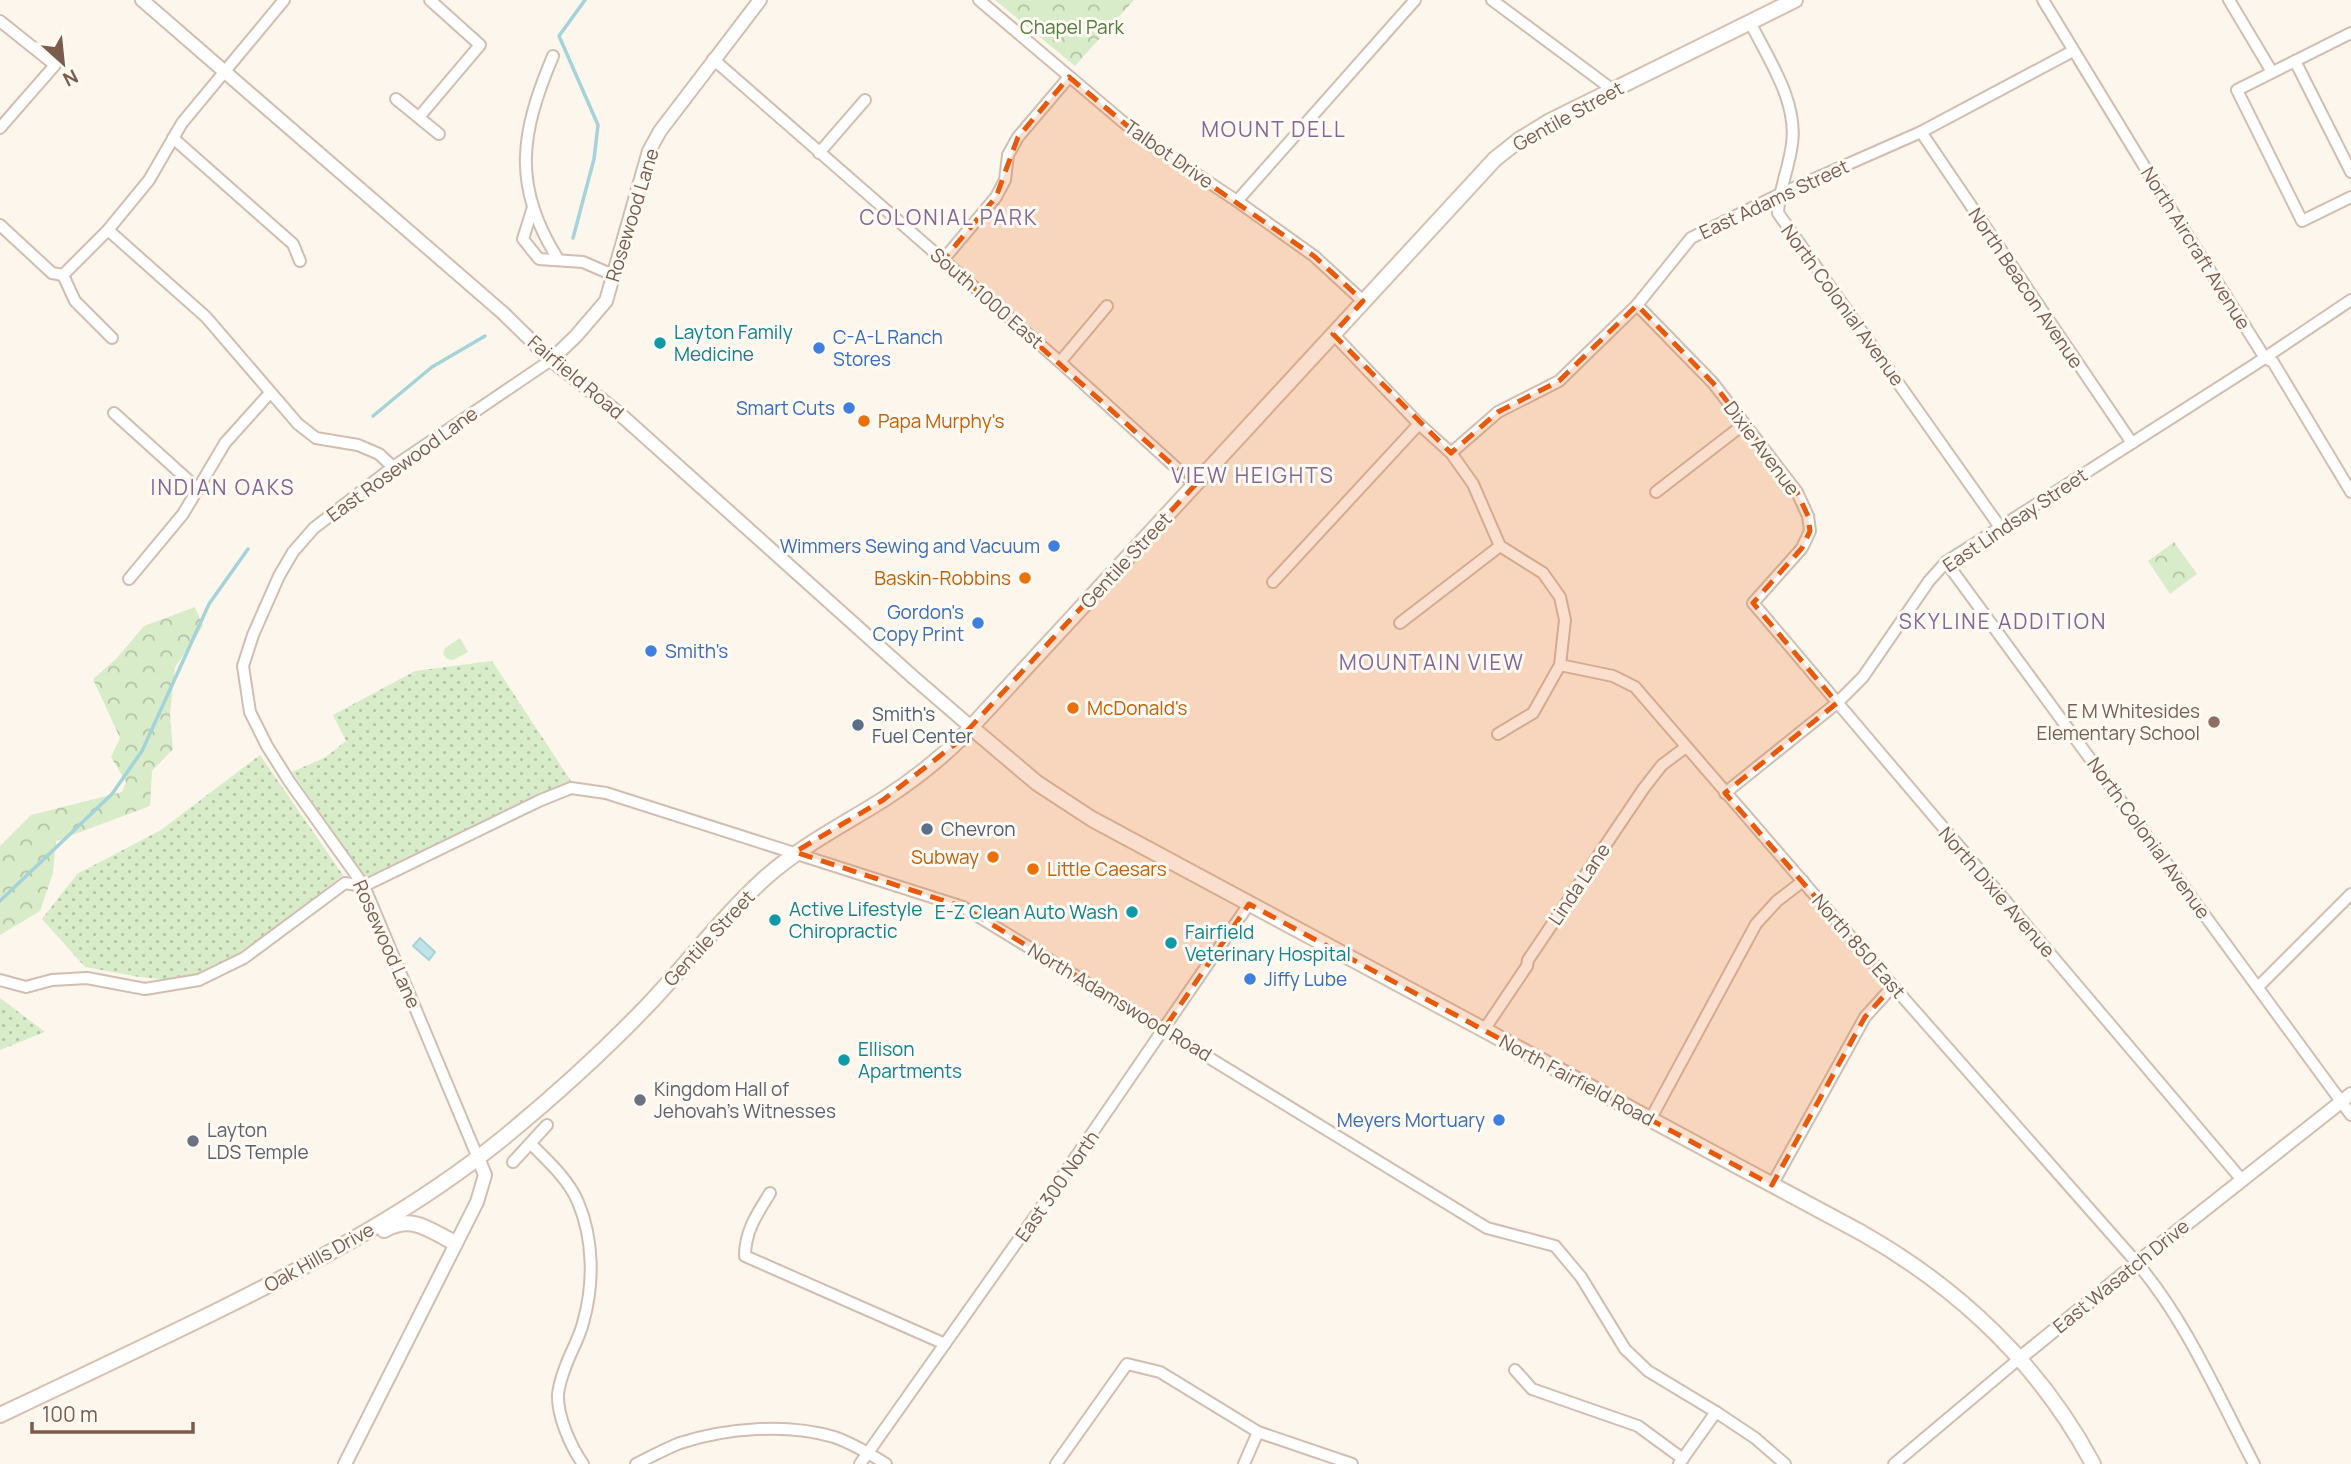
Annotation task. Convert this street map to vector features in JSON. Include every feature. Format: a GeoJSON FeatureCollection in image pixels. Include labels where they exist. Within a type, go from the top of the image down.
{"type":"FeatureCollection","features":[{"type":"Feature","properties":{"kind":"main road","name":"Gentile Street"},"geometry":{"type":"LineString","coordinates":[[605,1048],[647,1006],[725,918],[795,852],[917,777],[972,728],[1503,152],[1537,128],[1795,0]]}},
{"type":"Feature","properties":{"kind":"main road","name":"Fairfield Road"},"geometry":{"type":"LineString","coordinates":[[972,728],[1007,758]]}},
{"type":"Feature","properties":{"kind":"main road","name":"North Fairfield Road"},"geometry":{"type":"LineString","coordinates":[[1007,758],[1048,791],[1084,814],[1877,1242],[1922,1270],[1971,1310],[2020,1358],[2059,1408],[2093,1464]]}},
{"type":"Feature","properties":{"kind":"main road","name":"Oak Hills Drive"},"geometry":{"type":"LineString","coordinates":[[0,1415],[123,1357],[319,1258],[385,1220],[478,1158],[605,1048]]}},
{"type":"Feature","properties":{"kind":"main road"},"geometry":{"type":"LineString","coordinates":[[319,1258],[355,1246],[395,1224],[405,1222],[417,1224],[456,1243]]}},
{"type":"Feature","properties":{"kind":"street","name":"Fairfield Road"},"geometry":{"type":"LineString","coordinates":[[142,0],[503,313],[551,360],[621,415],[972,728]]}},
{"type":"Feature","properties":{"kind":"street"},"geometry":{"type":"LineString","coordinates":[[63,275],[108,230],[149,180],[182,123],[284,0]]}},
{"type":"Feature","properties":{"kind":"street"},"geometry":{"type":"LineString","coordinates":[[419,117],[480,45],[430,0]]}},
{"type":"Feature","properties":{"kind":"street","name":"Rosewood Lane"},"geometry":{"type":"LineString","coordinates":[[551,360],[576,337],[606,300],[649,151],[660,131],[760,0]]}},
{"type":"Feature","properties":{"kind":"street","name":"Talbot Drive"},"geometry":{"type":"LineString","coordinates":[[979,0],[1142,138],[1314,256],[1363,301]]}},
{"type":"Feature","properties":{"kind":"street"},"geometry":{"type":"LineString","coordinates":[[1237,201],[1415,0]]}},
{"type":"Feature","properties":{"kind":"street"},"geometry":{"type":"LineString","coordinates":[[1492,0],[1612,90]]}},
{"type":"Feature","properties":{"kind":"street","name":"North Aircraft Avenue"},"geometry":{"type":"LineString","coordinates":[[2043,0],[2265,358],[2273,362],[2351,492]]}},
{"type":"Feature","properties":{"kind":"street"},"geometry":{"type":"LineString","coordinates":[[2229,0],[2272,72]]}},
{"type":"Feature","properties":{"kind":"street"},"geometry":{"type":"LineString","coordinates":[[0,21],[55,65],[0,128]]}},
{"type":"Feature","properties":{"kind":"street"},"geometry":{"type":"LineString","coordinates":[[1750,22],[1784,91],[1793,121],[1792,145],[1779,195]]}},
{"type":"Feature","properties":{"kind":"street"},"geometry":{"type":"LineString","coordinates":[[2351,33],[2237,90],[2302,221],[2351,197]]}},
{"type":"Feature","properties":{"kind":"street","name":"East Adams Street"},"geometry":{"type":"LineString","coordinates":[[1451,453],[1498,412],[1559,381],[1637,305],[1691,238],[1779,195],[1921,132],[2073,51]]}},
{"type":"Feature","properties":{"kind":"street"},"geometry":{"type":"LineString","coordinates":[[553,56],[536,96],[529,126],[524,172],[541,232],[558,259]]}},
{"type":"Feature","properties":{"kind":"street","name":"South 1000 East"},"geometry":{"type":"LineString","coordinates":[[713,59],[1060,362],[1195,485]]}},
{"type":"Feature","properties":{"kind":"street"},"geometry":{"type":"LineString","coordinates":[[2295,61],[2351,172]]}},
{"type":"Feature","properties":{"kind":"street"},"geometry":{"type":"LineString","coordinates":[[943,260],[996,197],[1005,180],[1008,155],[1018,137],[1069,77]]}},
{"type":"Feature","properties":{"kind":"street"},"geometry":{"type":"LineString","coordinates":[[396,99],[439,134]]}},
{"type":"Feature","properties":{"kind":"street"},"geometry":{"type":"LineString","coordinates":[[819,153],[865,100]]}},
{"type":"Feature","properties":{"kind":"street","name":"North Beacon Avenue"},"geometry":{"type":"LineString","coordinates":[[1921,132],[2132,443]]}},
{"type":"Feature","properties":{"kind":"street"},"geometry":{"type":"LineString","coordinates":[[173,138],[293,244],[300,261]]}},
{"type":"Feature","properties":{"kind":"street","name":"North Colonial Avenue"},"geometry":{"type":"LineString","coordinates":[[1779,195],[1778,213],[2000,527]]}},
{"type":"Feature","properties":{"kind":"street"},"geometry":{"type":"LineString","coordinates":[[533,207],[523,239],[539,259],[583,262],[613,275]]}},
{"type":"Feature","properties":{"kind":"street"},"geometry":{"type":"LineString","coordinates":[[0,225],[52,273],[63,275]]}},
{"type":"Feature","properties":{"kind":"street"},"geometry":{"type":"LineString","coordinates":[[108,230],[205,317],[298,425],[316,438],[358,445],[379,454],[393,467]]}},
{"type":"Feature","properties":{"kind":"street"},"geometry":{"type":"LineString","coordinates":[[63,275],[75,302],[112,338]]}},
{"type":"Feature","properties":{"kind":"street","name":"East Lindsay Street"},"geometry":{"type":"LineString","coordinates":[[1725,793],[1837,703],[1863,677],[1929,581],[1946,562],[2351,300]]}},
{"type":"Feature","properties":{"kind":"street","name":"Dixie Avenue"},"geometry":{"type":"LineString","coordinates":[[1637,305],[1713,383],[1797,492],[1808,516],[1810,531],[1802,548],[1753,603]]}},
{"type":"Feature","properties":{"kind":"street"},"geometry":{"type":"LineString","coordinates":[[1060,362],[1107,306]]}},
{"type":"Feature","properties":{"kind":"street"},"geometry":{"type":"LineString","coordinates":[[1333,334],[1419,424],[1451,453],[1473,484],[1500,546],[1543,573],[1560,597],[1565,620],[1560,665],[1534,713],[1498,734]]}},
{"type":"Feature","properties":{"kind":"street","name":"East Rosewood Lane"},"geometry":{"type":"LineString","coordinates":[[243,666],[269,599],[293,552],[314,528],[393,467],[551,360]]}},
{"type":"Feature","properties":{"kind":"street"},"geometry":{"type":"LineString","coordinates":[[129,579],[183,514],[225,443],[269,394]]}},
{"type":"Feature","properties":{"kind":"street"},"geometry":{"type":"LineString","coordinates":[[114,413],[198,489]]}},
{"type":"Feature","properties":{"kind":"street"},"geometry":{"type":"LineString","coordinates":[[1273,582],[1419,424]]}},
{"type":"Feature","properties":{"kind":"street"},"geometry":{"type":"LineString","coordinates":[[1656,492],[1744,424]]}},
{"type":"Feature","properties":{"kind":"street"},"geometry":{"type":"LineString","coordinates":[[1399,624],[1500,546]]}},
{"type":"Feature","properties":{"kind":"street","name":"North Colonial Avenue"},"geometry":{"type":"LineString","coordinates":[[1946,562],[2258,987],[2346,1098],[2351,1115]]}},
{"type":"Feature","properties":{"kind":"street","name":"North Dixie Avenue"},"geometry":{"type":"LineString","coordinates":[[1753,603],[2242,1180]]}},
{"type":"Feature","properties":{"kind":"street","name":"North 850 East"},"geometry":{"type":"LineString","coordinates":[[1560,665],[1613,676],[1635,687],[1892,986],[2137,1263],[2177,1316],[2254,1464]]}},
{"type":"Feature","properties":{"kind":"street","name":"Rosewood Lane"},"geometry":{"type":"LineString","coordinates":[[243,666],[250,712],[267,746],[364,886],[478,1158]]}},
{"type":"Feature","properties":{"kind":"street","name":"Linda Lane"},"geometry":{"type":"LineString","coordinates":[[1484,1030],[1644,788],[1662,765],[1686,747]]}},
{"type":"Feature","properties":{"kind":"street","name":"North Adamswood Road"},"geometry":{"type":"LineString","coordinates":[[0,980],[26,987],[52,980],[87,978],[145,989],[200,980],[244,958],[345,883],[364,886],[571,788],[606,793],[963,906],[1487,1228],[1555,1247],[1581,1277],[1625,1349],[1648,1371],[1755,1438],[1785,1464]]}},
{"type":"Feature","properties":{"kind":"street"},"geometry":{"type":"LineString","coordinates":[[1650,1119],[1756,924],[1777,901],[1803,881]]}},
{"type":"Feature","properties":{"kind":"street"},"geometry":{"type":"LineString","coordinates":[[2258,987],[2351,894]]}},
{"type":"Feature","properties":{"kind":"street","name":"East 300 North"},"geometry":{"type":"LineString","coordinates":[[860,1464],[1249,904]]}},
{"type":"Feature","properties":{"kind":"street"},"geometry":{"type":"LineString","coordinates":[[1772,1185],[1865,1017],[1892,986]]}},
{"type":"Feature","properties":{"kind":"street","name":"East Wasatch Drive"},"geometry":{"type":"LineString","coordinates":[[1894,1464],[2137,1263],[2346,1098]]}},
{"type":"Feature","properties":{"kind":"street"},"geometry":{"type":"LineString","coordinates":[[513,1162],[547,1125]]}},
{"type":"Feature","properties":{"kind":"street"},"geometry":{"type":"LineString","coordinates":[[531,1144],[558,1171],[578,1201],[587,1233],[591,1263],[590,1295],[558,1395],[572,1450],[583,1464]]}},
{"type":"Feature","properties":{"kind":"street"},"geometry":{"type":"LineString","coordinates":[[345,1464],[483,1186],[485,1175],[478,1158]]}},
{"type":"Feature","properties":{"kind":"street"},"geometry":{"type":"LineString","coordinates":[[770,1193],[754,1218],[745,1242],[745,1256],[945,1344]]}},
{"type":"Feature","properties":{"kind":"street"},"geometry":{"type":"LineString","coordinates":[[1056,1464],[1127,1364],[1160,1373],[1258,1432],[1352,1464]]}},
{"type":"Feature","properties":{"kind":"street"},"geometry":{"type":"LineString","coordinates":[[1515,1370],[1532,1390],[1638,1426],[1681,1461],[1716,1412]]}},
{"type":"Feature","properties":{"kind":"street"},"geometry":{"type":"LineString","coordinates":[[636,1464],[679,1444],[715,1434],[753,1430],[794,1431],[833,1437],[886,1464]]}},
{"type":"Feature","properties":{"kind":"street"},"geometry":{"type":"LineString","coordinates":[[1244,1464],[1258,1432]]}},
{"type":"Feature","properties":{"kind":"highlighted area"},"geometry":{"type":"Polygon","coordinates":[[[1069,77],[1142,138],[1314,256],[1363,301],[1333,334],[1451,453],[1498,412],[1559,381],[1637,305],[1713,383],[1797,492],[1808,516],[1810,531],[1802,548],[1753,603],[1837,703],[1725,793],[1893,986],[1865,1017],[1772,1185],[1249,904],[1164,1029],[963,907],[795,852],[883,800],[954,745],[1195,485],[943,260],[996,197],[1018,137],[1069,77]]]}},
{"type":"Feature","properties":{"kind":"green space","name":"Chapel Park"},"geometry":{"type":"Polygon","coordinates":[[[995,0],[1134,0],[1075,66],[995,0]]]}},
{"type":"Feature","properties":{"kind":"green space"},"geometry":{"type":"Polygon","coordinates":[[[2174,542],[2197,574],[2170,594],[2148,561],[2174,542]]]}},
{"type":"Feature","properties":{"kind":"green space"},"geometry":{"type":"Polygon","coordinates":[[[195,607],[203,626],[175,667],[170,714],[173,749],[152,771],[150,806],[56,841],[53,873],[40,911],[0,935],[0,846],[31,815],[122,792],[126,782],[111,757],[120,738],[93,679],[116,659],[144,626],[195,607]]]}},
{"type":"Feature","properties":{"kind":"green space"},"geometry":{"type":"Polygon","coordinates":[[[460,638],[468,652],[453,660],[447,659],[443,654],[445,648],[460,638]]]}},
{"type":"Feature","properties":{"kind":"green space"},"geometry":{"type":"Polygon","coordinates":[[[492,661],[571,781],[369,876],[363,876],[292,772],[326,757],[346,741],[333,715],[415,671],[492,661]]]}},
{"type":"Feature","properties":{"kind":"green space"},"geometry":{"type":"Polygon","coordinates":[[[260,755],[343,875],[257,943],[223,963],[196,974],[171,980],[85,967],[42,919],[77,874],[161,830],[260,755]]]}},
{"type":"Feature","properties":{"kind":"green space"},"geometry":{"type":"Polygon","coordinates":[[[0,998],[45,1032],[0,1050],[0,998]]]}},
{"type":"Feature","properties":{"kind":"water"},"geometry":{"type":"Polygon","coordinates":[[[420,938],[435,952],[429,960],[413,946],[420,938]]]}},
{"type":"Feature","properties":{"kind":"waterway"},"geometry":{"type":"LineString","coordinates":[[573,238],[594,159],[598,125],[559,36],[585,0]]}},
{"type":"Feature","properties":{"kind":"waterway"},"geometry":{"type":"LineString","coordinates":[[373,416],[432,367],[485,336]]}},
{"type":"Feature","properties":{"kind":"waterway"},"geometry":{"type":"LineString","coordinates":[[0,901],[112,794],[142,751],[209,604],[248,549]]}},
{"type":"Feature","properties":{"kind":"place","name":"Layton Family Medicine"},"geometry":{"type":"Point","coordinates":[660,343]}},
{"type":"Feature","properties":{"kind":"place","name":"C-A-L Ranch Stores"},"geometry":{"type":"Point","coordinates":[819,348]}},
{"type":"Feature","properties":{"kind":"place","name":"Smart Cuts"},"geometry":{"type":"Point","coordinates":[849,408]}},
{"type":"Feature","properties":{"kind":"place","name":"Papa Murphy's"},"geometry":{"type":"Point","coordinates":[864,421]}},
{"type":"Feature","properties":{"kind":"place","name":"Wimmers Sewing and Vacuum"},"geometry":{"type":"Point","coordinates":[1054,546]}},
{"type":"Feature","properties":{"kind":"place","name":"Baskin-Robbins"},"geometry":{"type":"Point","coordinates":[1025,578]}},
{"type":"Feature","properties":{"kind":"place","name":"Gordon's Copy Print"},"geometry":{"type":"Point","coordinates":[978,623]}},
{"type":"Feature","properties":{"kind":"place","name":"Smith's"},"geometry":{"type":"Point","coordinates":[651,651]}},
{"type":"Feature","properties":{"kind":"place","name":"McDonald's"},"geometry":{"type":"Point","coordinates":[1073,708]}},
{"type":"Feature","properties":{"kind":"place","name":"E M Whitesides Elementary School"},"geometry":{"type":"Point","coordinates":[2214,722]}},
{"type":"Feature","properties":{"kind":"place","name":"Smith's Fuel Center"},"geometry":{"type":"Point","coordinates":[858,725]}},
{"type":"Feature","properties":{"kind":"place","name":"Chevron"},"geometry":{"type":"Point","coordinates":[927,829]}},
{"type":"Feature","properties":{"kind":"place","name":"Subway"},"geometry":{"type":"Point","coordinates":[993,857]}},
{"type":"Feature","properties":{"kind":"place","name":"Little Caesars"},"geometry":{"type":"Point","coordinates":[1033,869]}},
{"type":"Feature","properties":{"kind":"place","name":"E-Z Clean Auto Wash"},"geometry":{"type":"Point","coordinates":[1132,912]}},
{"type":"Feature","properties":{"kind":"place","name":"Active Lifestyle Chiropractic"},"geometry":{"type":"Point","coordinates":[775,920]}},
{"type":"Feature","properties":{"kind":"place","name":"Fairfield Veterinary Hospital"},"geometry":{"type":"Point","coordinates":[1171,943]}},
{"type":"Feature","properties":{"kind":"place","name":"Jiffy Lube"},"geometry":{"type":"Point","coordinates":[1250,979]}},
{"type":"Feature","properties":{"kind":"place","name":"Ellison Apartments"},"geometry":{"type":"Point","coordinates":[844,1060]}},
{"type":"Feature","properties":{"kind":"place","name":"Kingdom Hall of Jehovah's Witnesses"},"geometry":{"type":"Point","coordinates":[640,1100]}},
{"type":"Feature","properties":{"kind":"place","name":"Meyers Mortuary"},"geometry":{"type":"Point","coordinates":[1499,1120]}},
{"type":"Feature","properties":{"kind":"place","name":"Layton LDS Temple"},"geometry":{"type":"Point","coordinates":[193,1141]}},
{"type":"Feature","properties":{"kind":"district","name":"MOUNT DELL"},"geometry":{"type":"Point","coordinates":[1274,130]}},
{"type":"Feature","properties":{"kind":"district","name":"COLONIAL PARK"},"geometry":{"type":"Point","coordinates":[949,218]}},
{"type":"Feature","properties":{"kind":"district","name":"VIEW HEIGHTS"},"geometry":{"type":"Point","coordinates":[1253,476]}},
{"type":"Feature","properties":{"kind":"district","name":"INDIAN OAKS"},"geometry":{"type":"Point","coordinates":[223,488]}},
{"type":"Feature","properties":{"kind":"district","name":"SKYLINE ADDITION"},"geometry":{"type":"Point","coordinates":[2003,622]}},
{"type":"Feature","properties":{"kind":"district","name":"MOUNTAIN VIEW"},"geometry":{"type":"Point","coordinates":[1432,663]}}]}
